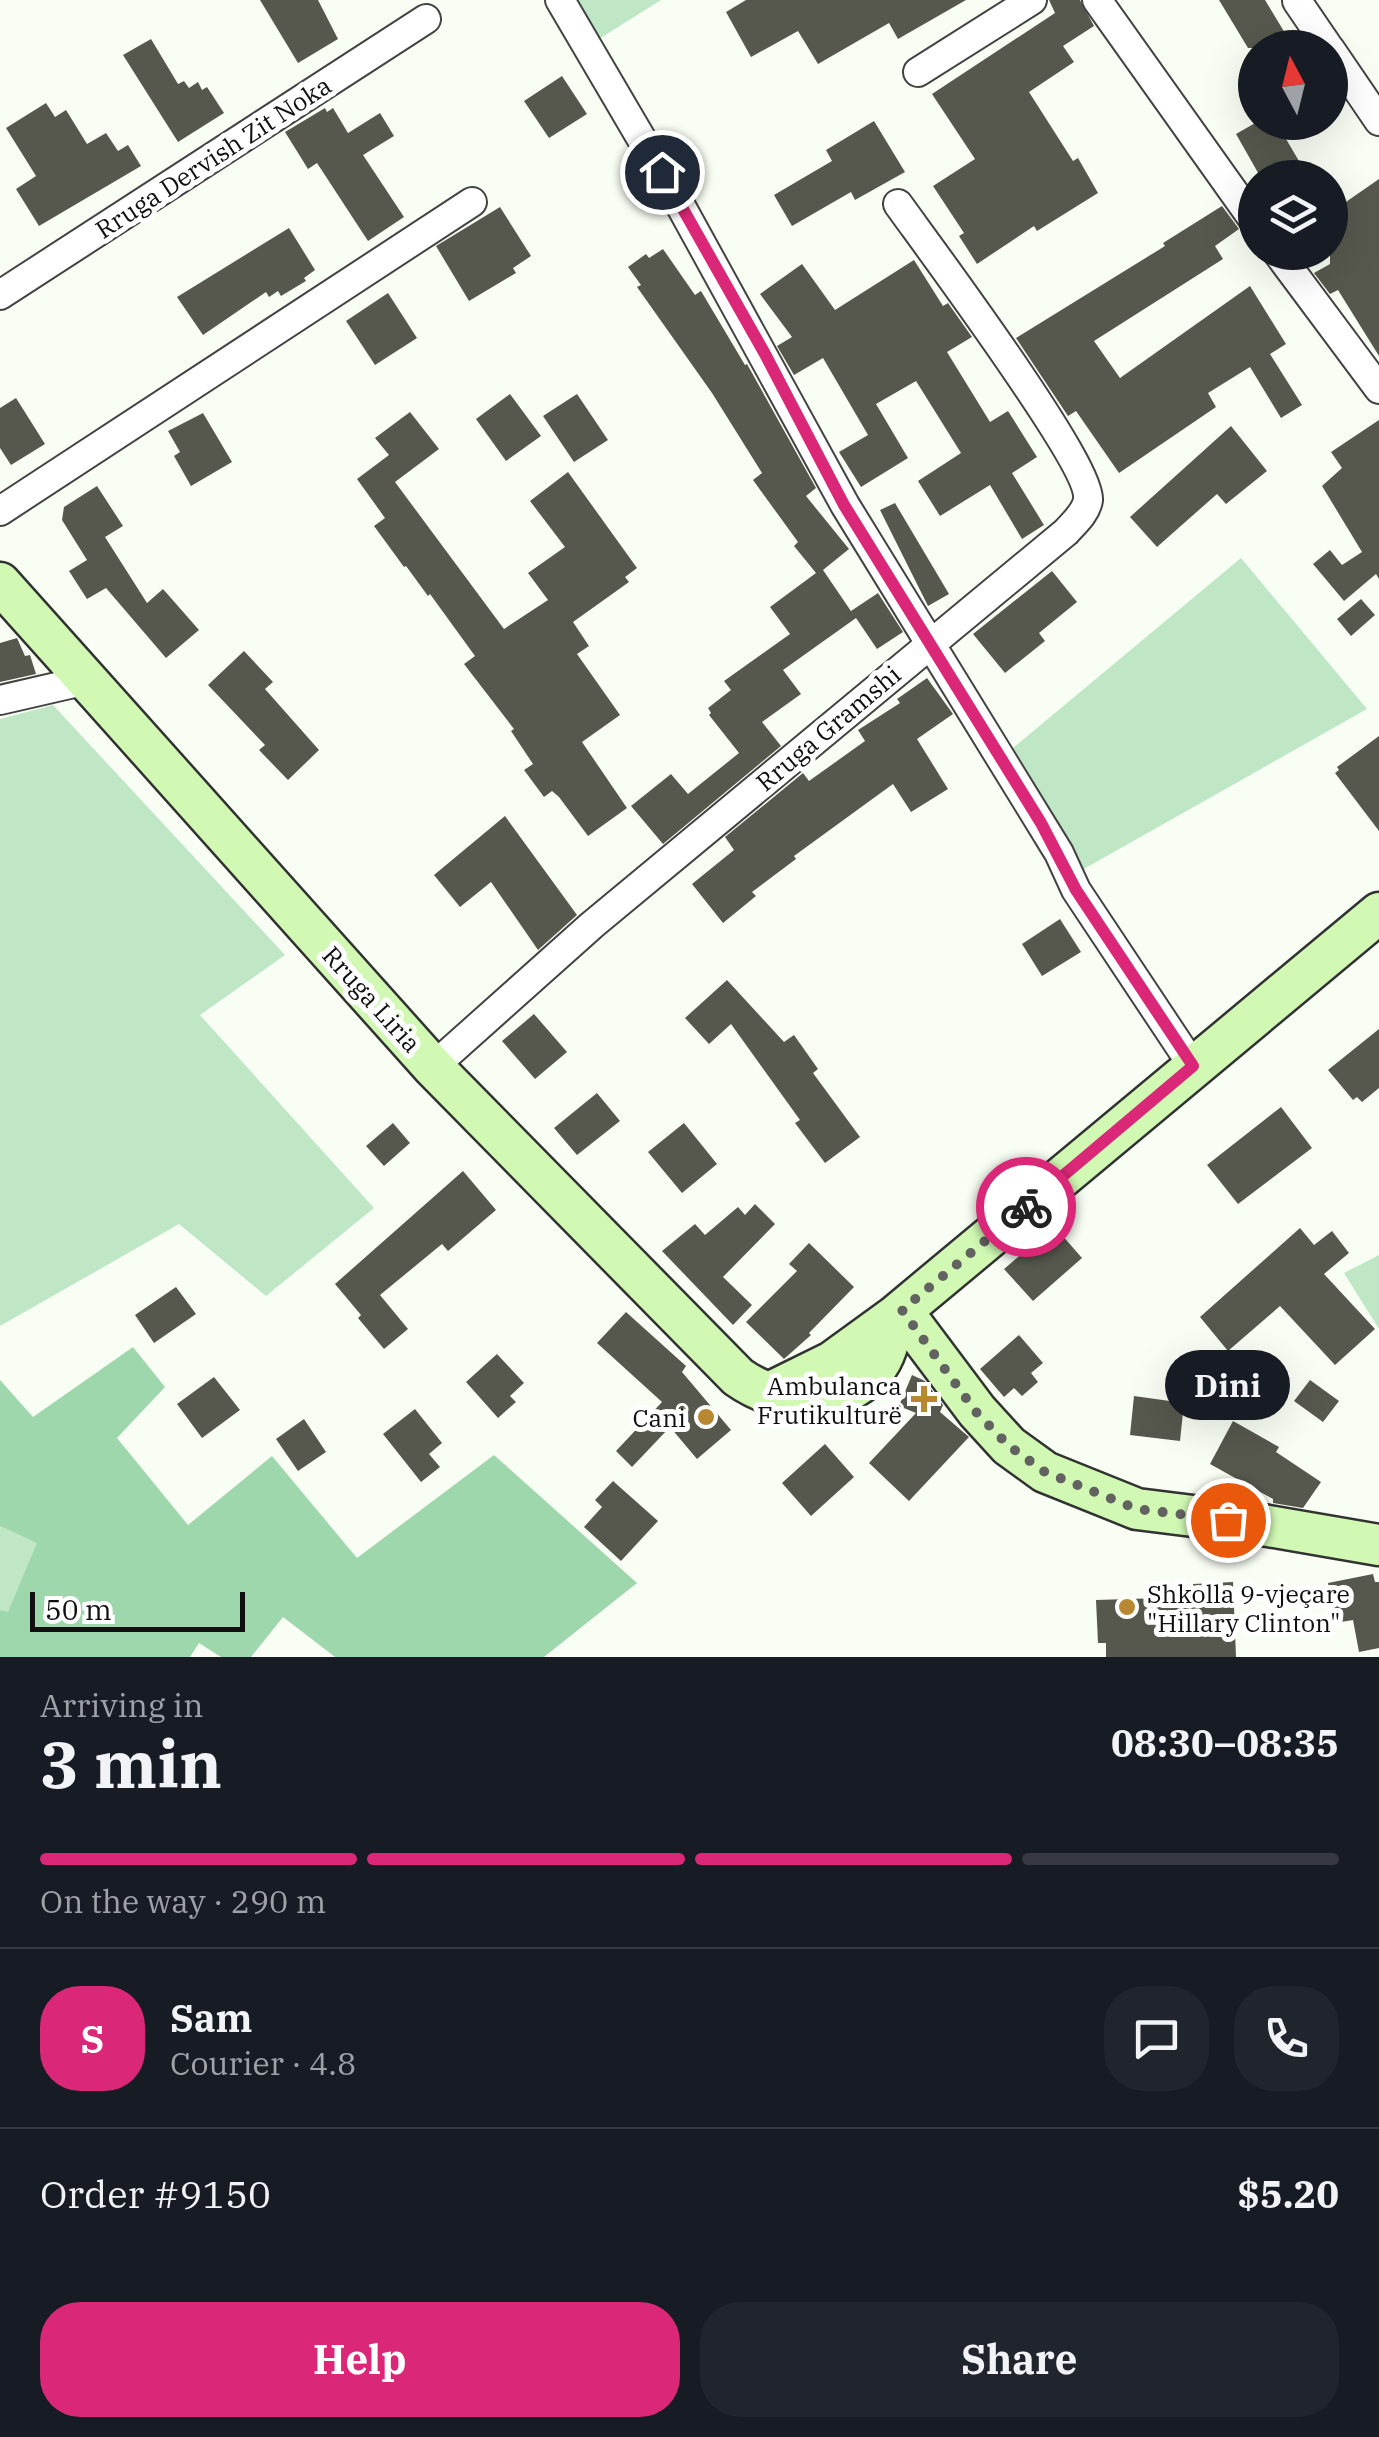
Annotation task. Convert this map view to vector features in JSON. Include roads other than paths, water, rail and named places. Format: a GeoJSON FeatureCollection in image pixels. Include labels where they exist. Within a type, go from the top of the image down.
{"type":"FeatureCollection","features":[{"type":"Feature","properties":{"kind":"main road","name":"Rruga Liria"},"geometry":{"type":"LineString","coordinates":[[0,583],[433,1067],[718,1359],[765,1394],[805,1401],[836,1395],[860,1384],[881,1360],[898,1314]]}},
{"type":"Feature","properties":{"kind":"main road"},"geometry":{"type":"LineString","coordinates":[[1379,913],[898,1314],[976,1412],[1009,1446],[1045,1472],[1137,1509],[1379,1545]]}},
{"type":"Feature","properties":{"kind":"street"},"geometry":{"type":"LineString","coordinates":[[560,0],[688,218],[844,505],[932,642],[1059,853],[1076,890],[1193,1066]]}},
{"type":"Feature","properties":{"kind":"street"},"geometry":{"type":"LineString","coordinates":[[918,72],[1032,0]]}},
{"type":"Feature","properties":{"kind":"street"},"geometry":{"type":"LineString","coordinates":[[1096,0],[1238,198]]}},
{"type":"Feature","properties":{"kind":"street"},"geometry":{"type":"LineString","coordinates":[[1297,1],[1317,30]]}},
{"type":"Feature","properties":{"kind":"street","name":"Rruga Dervish Zit Noka"},"geometry":{"type":"LineString","coordinates":[[0,296],[426,18]]}},
{"type":"Feature","properties":{"kind":"street"},"geometry":{"type":"LineString","coordinates":[[1348,76],[1379,122]]}},
{"type":"Feature","properties":{"kind":"street"},"geometry":{"type":"LineString","coordinates":[[0,511],[472,202]]}},
{"type":"Feature","properties":{"kind":"street","name":"Rruga Gramshi"},"geometry":{"type":"LineString","coordinates":[[433,1067],[592,925],[1066,532],[1082,514],[1088,499],[1084,482],[1056,429],[898,204]]}},
{"type":"Feature","properties":{"kind":"street"},"geometry":{"type":"LineString","coordinates":[[1290,270],[1379,389]]}},
{"type":"Feature","properties":{"kind":"street"},"geometry":{"type":"LineString","coordinates":[[0,700],[87,680]]}},
{"type":"Feature","properties":{"kind":"place","name":"Ambulanca Frutikulturë"},"geometry":{"type":"Point","coordinates":[924,1399]}},
{"type":"Feature","properties":{"kind":"place","name":"Cani"},"geometry":{"type":"Point","coordinates":[706,1417]}},
{"type":"Feature","properties":{"kind":"place","name":"Dini"},"geometry":{"type":"Point","coordinates":[1228,1520]}},
{"type":"Feature","properties":{"kind":"place","name":"Shkolla 9-vjeçare \"Hillary Clinton\""},"geometry":{"type":"Point","coordinates":[1127,1607]}}]}
